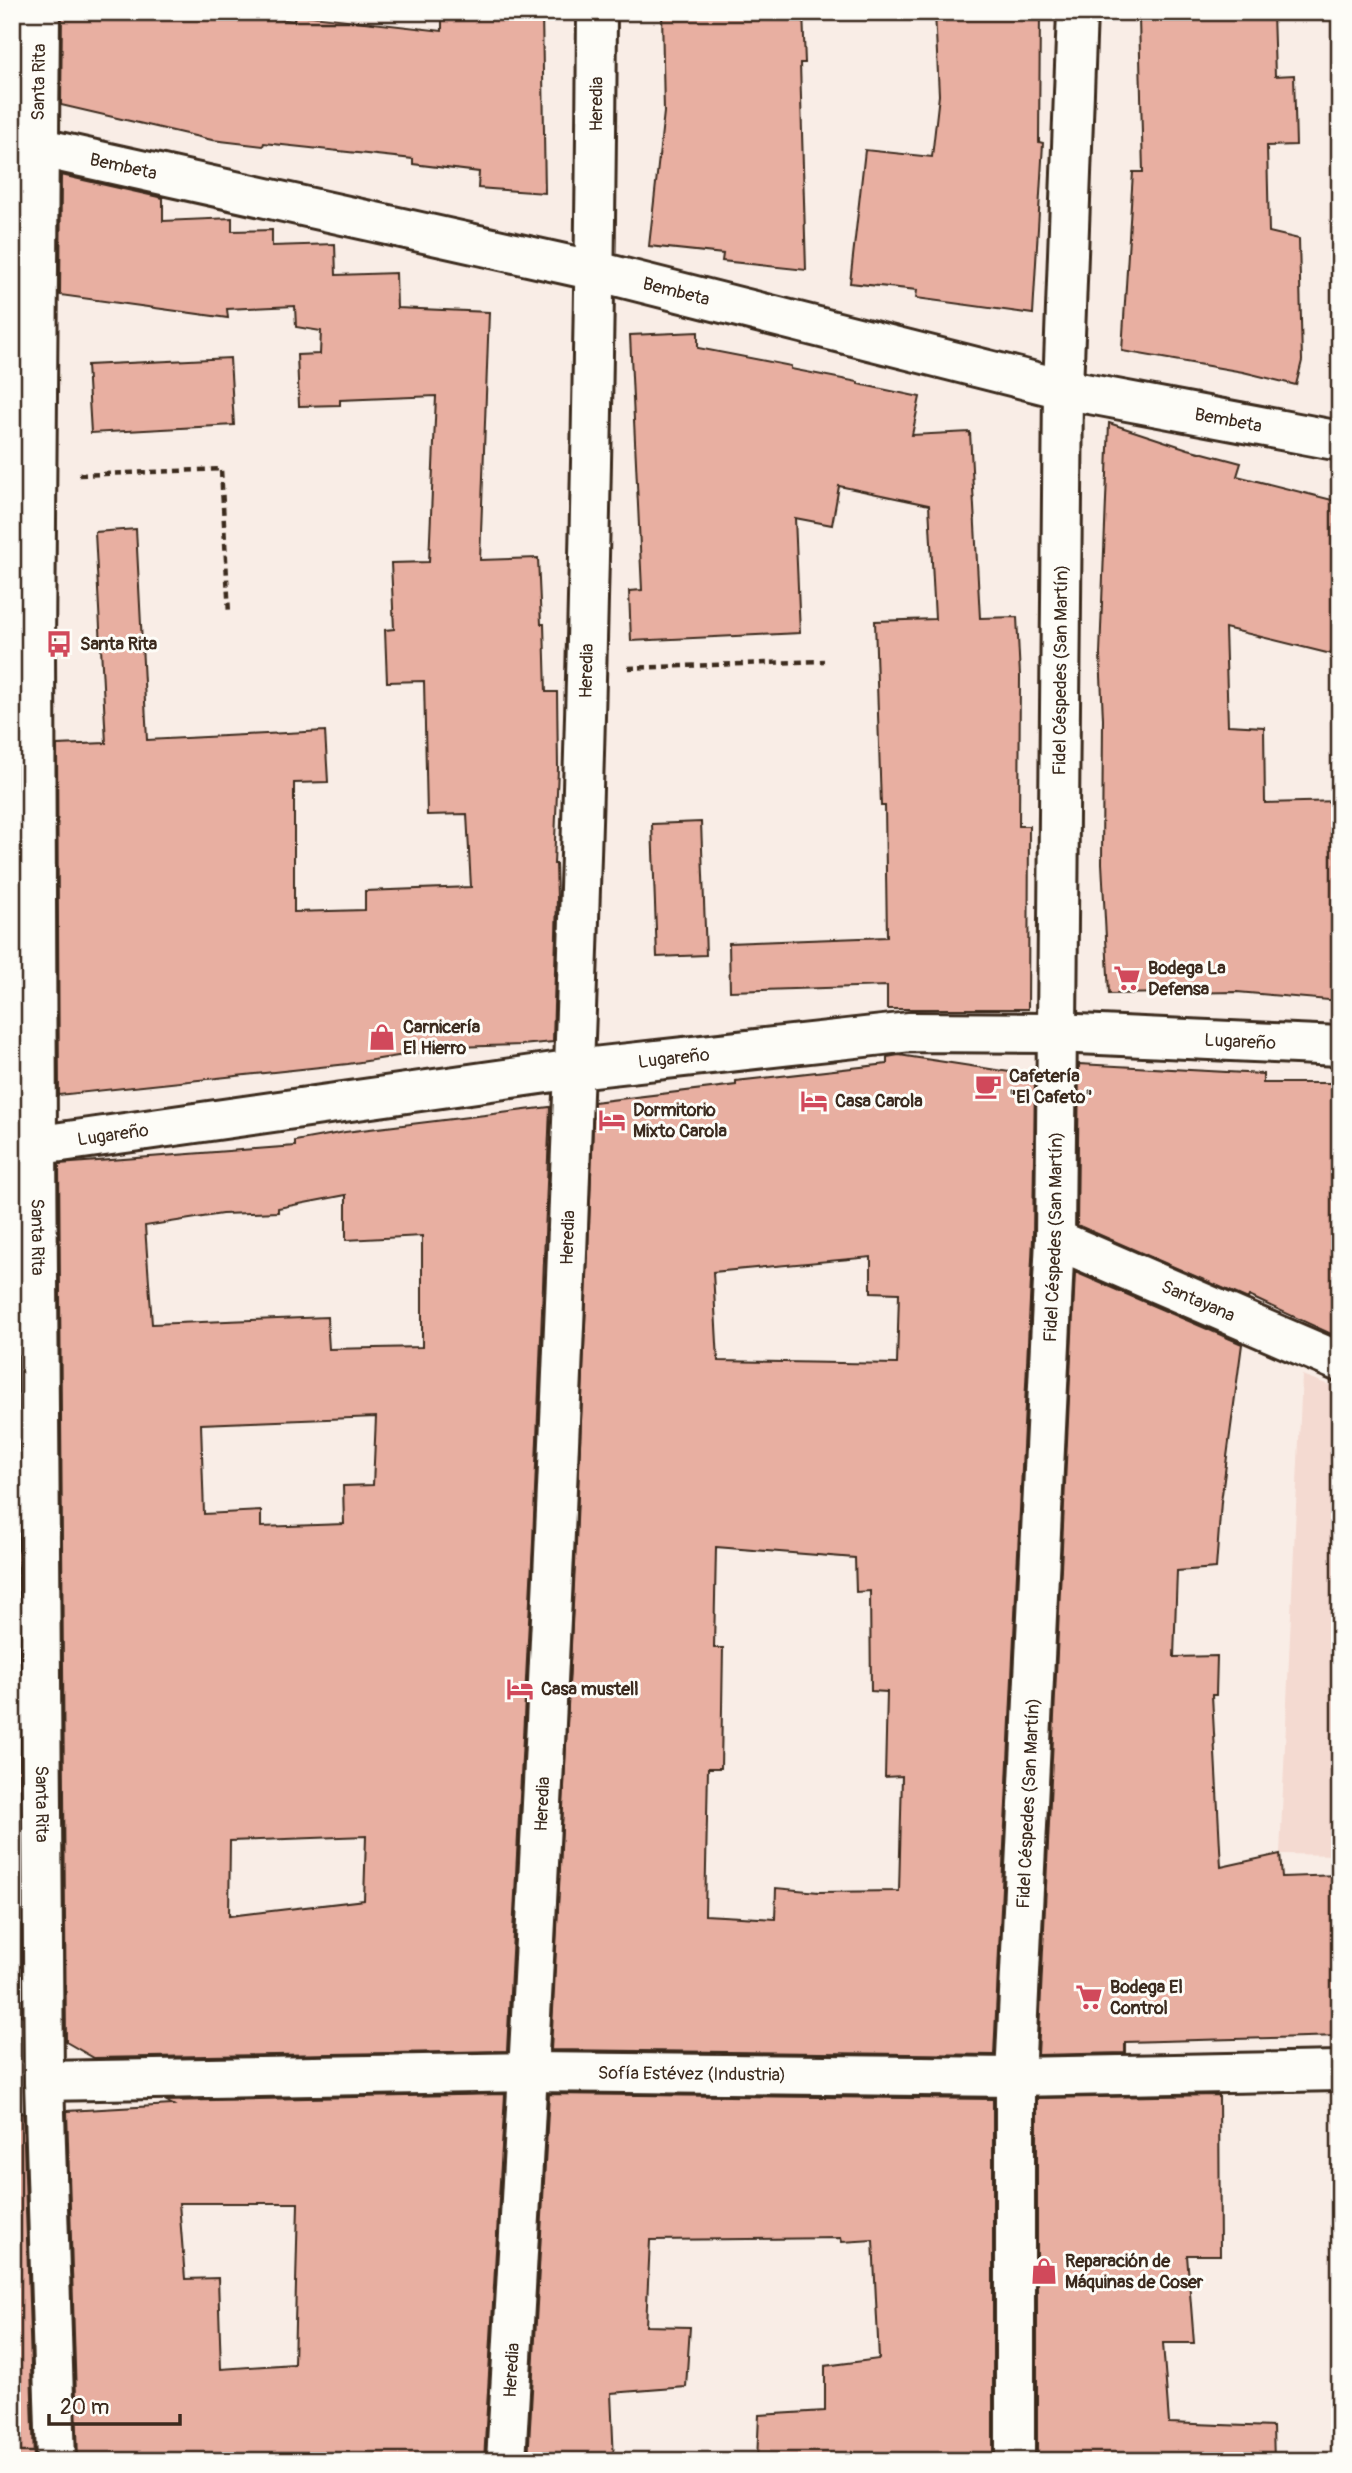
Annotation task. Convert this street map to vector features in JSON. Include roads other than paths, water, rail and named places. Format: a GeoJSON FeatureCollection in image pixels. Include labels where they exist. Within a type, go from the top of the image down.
{"type":"FeatureCollection","features":[{"type":"Feature","properties":{"kind":"street","name":"Santa Rita"},"geometry":{"type":"LineString","coordinates":[[40,12],[25,144],[36,477],[25,1147],[44,2081],[56,2461]]}},
{"type":"Feature","properties":{"kind":"street","name":"Heredia"},"geometry":{"type":"LineString","coordinates":[[506,2461],[529,2072],[575,1069],[596,271],[597,12]]}},
{"type":"Feature","properties":{"kind":"street","name":"Fidel Céspedes (San Martín)"},"geometry":{"type":"LineString","coordinates":[[1015,2461],[1015,2077],[1055,1239],[1063,389],[1077,12]]}},
{"type":"Feature","properties":{"kind":"street","name":"Bembeta"},"geometry":{"type":"LineString","coordinates":[[25,144],[596,271],[1063,389],[1340,441]]}},
{"type":"Feature","properties":{"kind":"street","name":"Lugareño"},"geometry":{"type":"LineString","coordinates":[[25,1147],[575,1069],[910,1032],[1056,1033],[1340,1046]]}},
{"type":"Feature","properties":{"kind":"street","name":"Santayana"},"geometry":{"type":"LineString","coordinates":[[1055,1239],[1340,1362]]}},
{"type":"Feature","properties":{"kind":"street","name":"Sofía Estévez (Industria)"},"geometry":{"type":"LineString","coordinates":[[44,2081],[529,2072],[1015,2077],[1340,2071]]}},
{"type":"Feature","properties":{"kind":"place","name":"Santa Rita"},"geometry":{"type":"Point","coordinates":[59,644]}},
{"type":"Feature","properties":{"kind":"place","name":"Bodega La Defensa"},"geometry":{"type":"Point","coordinates":[1127,978]}},
{"type":"Feature","properties":{"kind":"place","name":"Carnicería El Hierro"},"geometry":{"type":"Point","coordinates":[382,1037]}},
{"type":"Feature","properties":{"kind":"place","name":"Cafetería \"El Cafeto\""},"geometry":{"type":"Point","coordinates":[988,1086]}},
{"type":"Feature","properties":{"kind":"place","name":"Casa Carola"},"geometry":{"type":"Point","coordinates":[814,1101]}},
{"type":"Feature","properties":{"kind":"place","name":"Dormitorio Mixto Carola"},"geometry":{"type":"Point","coordinates":[612,1120]}},
{"type":"Feature","properties":{"kind":"place","name":"Casa mustell"},"geometry":{"type":"Point","coordinates":[520,1689]}},
{"type":"Feature","properties":{"kind":"place","name":"Bodega El Control"},"geometry":{"type":"Point","coordinates":[1089,1997]}},
{"type":"Feature","properties":{"kind":"place","name":"Reparación de Máquinas de Coser"},"geometry":{"type":"Point","coordinates":[1044,2271]}}]}
